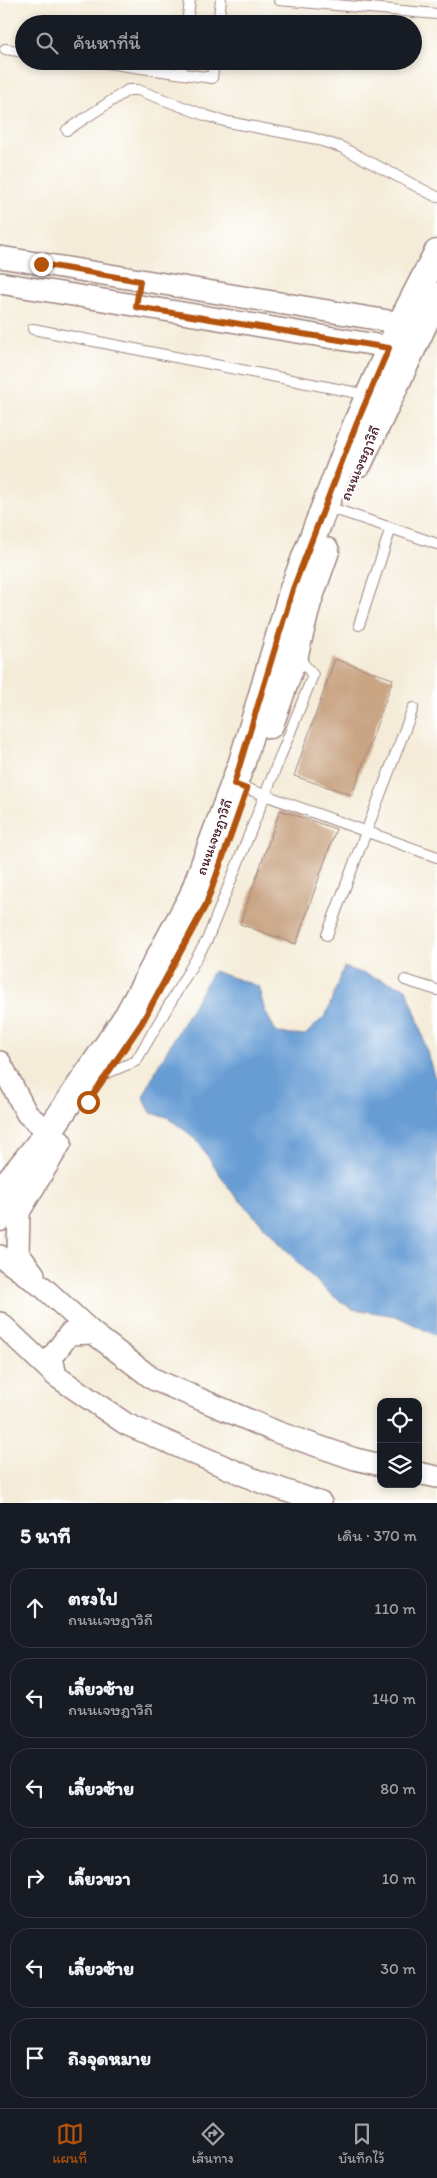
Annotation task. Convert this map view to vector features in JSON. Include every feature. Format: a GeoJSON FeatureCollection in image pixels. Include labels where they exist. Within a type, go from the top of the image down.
{"type":"FeatureCollection","features":[{"type":"Feature","properties":{"kind":"street","name":"ถนนเจษฎาวิถี"},"geometry":{"type":"LineString","coordinates":[[0,1218],[100,1070],[142,1023],[206,905],[249,789],[285,652],[308,602],[332,508],[369,395],[389,348],[437,253]]}},
{"type":"Feature","properties":{"kind":"street"},"geometry":{"type":"LineString","coordinates":[[389,348],[0,284],[2,257],[401,323]]}},
{"type":"Feature","properties":{"kind":"street"},"geometry":{"type":"LineString","coordinates":[[136,307],[140,281]]}},
{"type":"Feature","properties":{"kind":"street","name":"ถนนเจษฎาวิถี"},"geometry":{"type":"LineString","coordinates":[[332,508],[354,472],[437,296]]}},
{"type":"Feature","properties":{"kind":"street"},"geometry":{"type":"LineString","coordinates":[[0,1062],[27,1114],[55,1137],[19,1212],[18,1253],[44,1288]]}},
{"type":"Feature","properties":{"kind":"street","name":"ถนนเจษฎาวิถี"},"geometry":{"type":"LineString","coordinates":[[0,1193],[55,1137]]}},
{"type":"Feature","properties":{"kind":"street"},"geometry":{"type":"LineString","coordinates":[[0,1256],[44,1288],[93,1333],[153,1378],[277,1432],[355,1459],[377,1464]]}},
{"type":"Feature","properties":{"kind":"street"},"geometry":{"type":"LineString","coordinates":[[1,1324],[56,1376],[126,1424],[258,1481],[320,1503]]}},
{"type":"Feature","properties":{"kind":"street"},"geometry":{"type":"LineString","coordinates":[[56,1376],[52,1358],[69,1334],[93,1333]]}},
{"type":"Feature","properties":{"kind":"street"},"geometry":{"type":"LineString","coordinates":[[422,1474],[437,1477]]}},
{"type":"Feature","properties":{"kind":"lane"},"geometry":{"type":"LineString","coordinates":[[188,15],[190,0]]}},
{"type":"Feature","properties":{"kind":"lane"},"geometry":{"type":"LineString","coordinates":[[219,15],[221,0]]}},
{"type":"Feature","properties":{"kind":"lane"},"geometry":{"type":"LineString","coordinates":[[279,0],[437,14]]}},
{"type":"Feature","properties":{"kind":"lane"},"geometry":{"type":"LineString","coordinates":[[5,49],[15,51]]}},
{"type":"Feature","properties":{"kind":"lane"},"geometry":{"type":"LineString","coordinates":[[154,70],[212,78],[213,70]]}},
{"type":"Feature","properties":{"kind":"lane"},"geometry":{"type":"LineString","coordinates":[[181,74],[182,70]]}},
{"type":"Feature","properties":{"kind":"lane"},"geometry":{"type":"LineString","coordinates":[[67,130],[128,90],[138,90],[228,122],[312,138],[342,147],[437,197]]}},
{"type":"Feature","properties":{"kind":"lane"},"geometry":{"type":"LineString","coordinates":[[33,329],[369,395]]}},
{"type":"Feature","properties":{"kind":"lane"},"geometry":{"type":"LineString","coordinates":[[332,508],[437,544]]}},
{"type":"Feature","properties":{"kind":"lane"},"geometry":{"type":"LineString","coordinates":[[359,625],[391,528]]}},
{"type":"Feature","properties":{"kind":"lane"},"geometry":{"type":"LineString","coordinates":[[326,936],[413,708]]}},
{"type":"Feature","properties":{"kind":"lane"},"geometry":{"type":"LineString","coordinates":[[249,789],[437,858]]}},
{"type":"Feature","properties":{"kind":"lane"},"geometry":{"type":"LineString","coordinates":[[405,980],[437,990]]}},
{"type":"Feature","properties":{"kind":"water"},"geometry":{"type":"Polygon","coordinates":[[[344,967],[406,988],[417,1017],[434,1076],[437,1078],[437,1336],[396,1316],[352,1309],[329,1293],[231,1191],[196,1139],[167,1117],[151,1113],[143,1097],[157,1068],[213,971],[258,986],[265,1011],[277,1033],[305,1035],[326,1015],[344,967]]]}},
{"type":"Feature","properties":{"kind":"building"},"geometry":{"type":"Polygon","coordinates":[[[335,659],[393,679],[352,795],[294,776],[335,659]]]}},
{"type":"Feature","properties":{"kind":"building"},"geometry":{"type":"Polygon","coordinates":[[[280,810],[336,829],[296,944],[240,924],[280,810]]]}},
{"type":"Feature","properties":{"kind":"route"},"geometry":{"type":"LineString","coordinates":[[41,264],[140,281],[136,307],[389,348],[358,420],[293,589],[234,784],[247,789],[206,905],[142,1023],[88,1102]]}}]}
